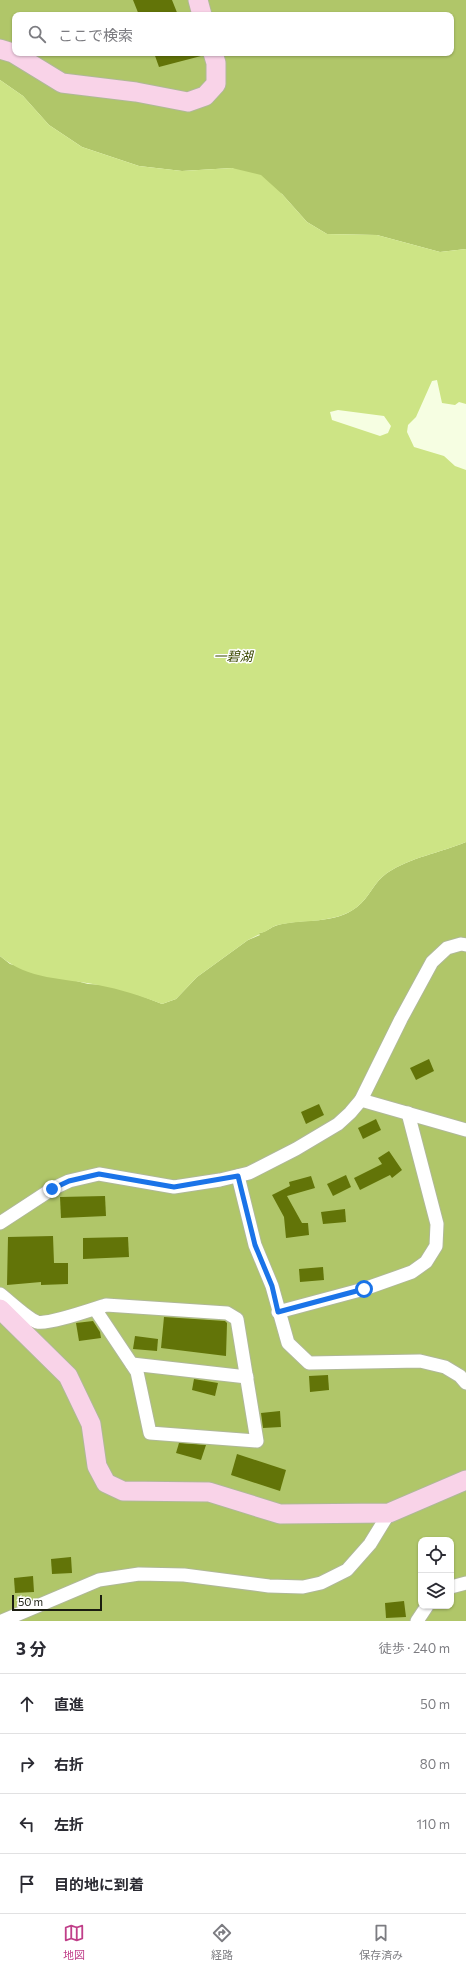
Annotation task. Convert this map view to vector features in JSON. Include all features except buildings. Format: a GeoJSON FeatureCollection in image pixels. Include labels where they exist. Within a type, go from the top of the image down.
{"type":"FeatureCollection","features":[{"type":"Feature","properties":{"kind":"street"},"geometry":{"type":"LineString","coordinates":[[198,0],[201,12]]}},
{"type":"Feature","properties":{"kind":"street"},"geometry":{"type":"LineString","coordinates":[[0,49],[12,53]]}},
{"type":"Feature","properties":{"kind":"street"},"geometry":{"type":"LineString","coordinates":[[18,56],[62,83],[136,92],[188,102],[205,96],[216,84],[216,63],[214,56]]}},
{"type":"Feature","properties":{"kind":"street"},"geometry":{"type":"LineString","coordinates":[[0,1223],[52,1189],[69,1181],[99,1174],[174,1187],[249,1173],[338,1124],[361,1100],[400,1019],[432,962],[447,948],[461,944],[466,945]]}},
{"type":"Feature","properties":{"kind":"street"},"geometry":{"type":"LineString","coordinates":[[361,1100],[466,1130]]}},
{"type":"Feature","properties":{"kind":"street"},"geometry":{"type":"LineString","coordinates":[[278,1312],[364,1289],[412,1272],[426,1262],[436,1246],[436,1224],[408,1113]]}},
{"type":"Feature","properties":{"kind":"street"},"geometry":{"type":"LineString","coordinates":[[238,1176],[255,1245],[272,1286],[278,1312],[288,1343],[309,1363],[420,1361],[445,1367],[460,1376],[466,1383]]}},
{"type":"Feature","properties":{"kind":"street"},"geometry":{"type":"LineString","coordinates":[[0,1294],[37,1322],[45,1323],[95,1308],[106,1305],[227,1313],[237,1319],[257,1441],[150,1433],[137,1372],[95,1308]]}},
{"type":"Feature","properties":{"kind":"street"},"geometry":{"type":"LineString","coordinates":[[0,1309],[68,1376],[91,1424],[97,1466],[106,1483],[123,1491],[209,1492],[280,1514],[389,1513],[466,1480]]}},
{"type":"Feature","properties":{"kind":"street"},"geometry":{"type":"LineString","coordinates":[[132,1364],[247,1377]]}},
{"type":"Feature","properties":{"kind":"street"},"geometry":{"type":"LineString","coordinates":[[11,1619],[99,1580],[139,1574],[184,1575],[268,1586],[303,1587],[321,1583],[347,1570],[370,1544],[389,1513]]}},
{"type":"Feature","properties":{"kind":"street"},"geometry":{"type":"LineString","coordinates":[[454,1586],[466,1583]]}},
{"type":"Feature","properties":{"kind":"street"},"geometry":{"type":"LineString","coordinates":[[417,1621],[425,1609]]}},
{"type":"Feature","properties":{"kind":"shaded area"},"geometry":{"type":"Polygon","coordinates":[[[0,0],[466,0],[466,249],[440,252],[377,235],[327,234],[307,222],[282,194],[232,168],[182,171],[139,166],[82,147],[49,125],[23,96],[0,80],[0,0]]]}},
{"type":"Feature","properties":{"kind":"shaded area"},"geometry":{"type":"Polygon","coordinates":[[[466,842],[466,1621],[0,1621],[0,956],[10,964],[88,984],[97,984],[116,988],[162,1004],[176,999],[197,977],[248,940],[260,935],[258,933],[278,925],[329,919],[348,913],[365,899],[382,877],[387,873],[416,859],[466,842]]]}},
{"type":"Feature","properties":{"kind":"water","name":"一碧湖"},"geometry":{"type":"Polygon","coordinates":[[[0,80],[23,96],[49,125],[82,147],[139,166],[182,171],[232,168],[261,175],[282,194],[307,222],[327,234],[377,235],[440,252],[466,249],[466,404],[459,402],[455,405],[442,403],[437,380],[432,381],[416,417],[408,425],[407,432],[414,447],[444,456],[455,466],[466,470],[466,842],[416,859],[387,873],[357,907],[339,916],[329,919],[278,925],[259,933],[260,934],[248,940],[197,977],[176,999],[162,1004],[114,989],[34,974],[22,970],[0,956],[0,80]],[[338,410],[330,412],[332,420],[380,436],[388,433],[391,426],[384,416],[338,410]]]}},
{"type":"Feature","properties":{"kind":"route"},"geometry":{"type":"LineString","coordinates":[[52,1189],[69,1181],[99,1174],[174,1187],[238,1176],[255,1245],[272,1286],[278,1312],[364,1289]]}}]}
